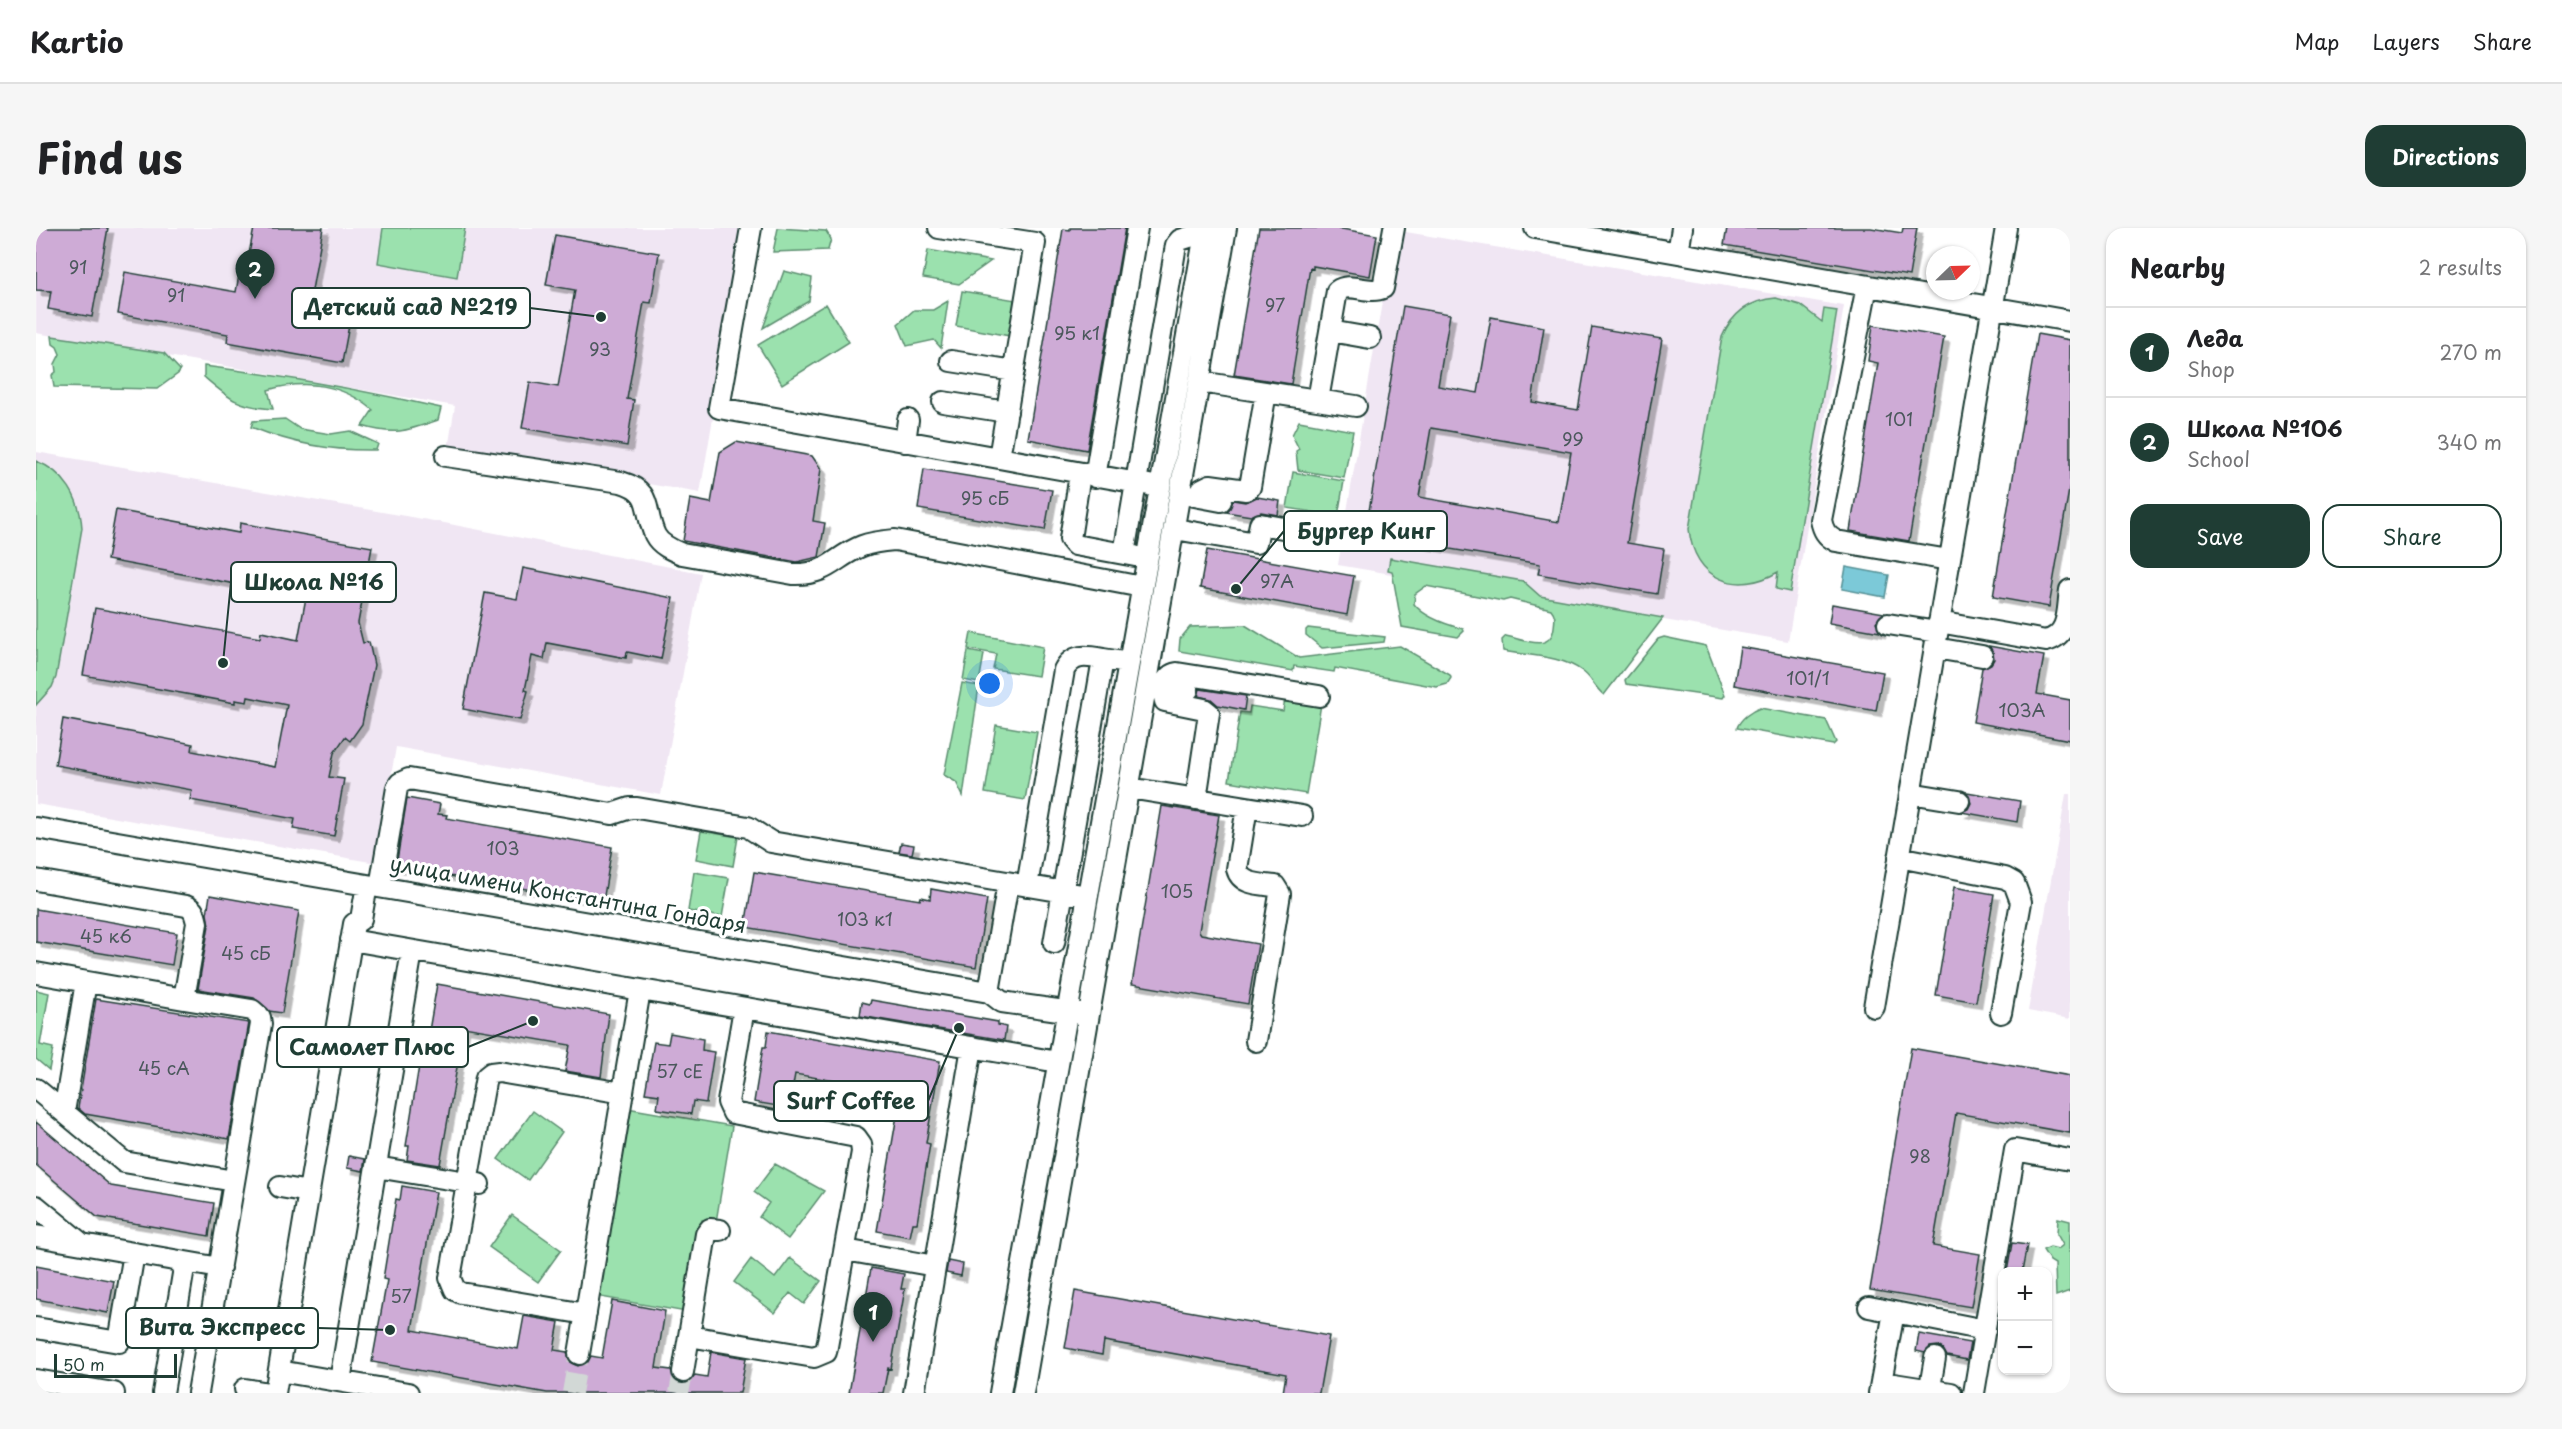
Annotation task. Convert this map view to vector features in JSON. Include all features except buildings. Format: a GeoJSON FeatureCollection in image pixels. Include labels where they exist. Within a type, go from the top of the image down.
{"type":"FeatureCollection","features":[{"type":"Feature","properties":{"kind":"street"},"geometry":{"type":"LineString","coordinates":[[751,228],[719,408],[1160,487]]}},
{"type":"Feature","properties":{"kind":"street"},"geometry":{"type":"LineString","coordinates":[[939,228],[1035,243],[999,458]]}},
{"type":"Feature","properties":{"kind":"street"},"geometry":{"type":"LineString","coordinates":[[1137,228],[1088,475],[1070,540],[1076,545],[1147,558]]}},
{"type":"Feature","properties":{"kind":"street"},"geometry":{"type":"LineString","coordinates":[[1023,1393],[1129,788],[1157,684],[1175,529],[1190,495],[1200,382],[1226,228]]}},
{"type":"Feature","properties":{"kind":"street"},"geometry":{"type":"LineString","coordinates":[[1318,400],[1337,291],[1344,286],[1376,291],[1383,288],[1394,228]]}},
{"type":"Feature","properties":{"kind":"street"},"geometry":{"type":"LineString","coordinates":[[1678,253],[1682,228]]}},
{"type":"Feature","properties":{"kind":"street"},"geometry":{"type":"LineString","coordinates":[[1874,1006],[2006,228]]}},
{"type":"Feature","properties":{"kind":"street"},"geometry":{"type":"LineString","coordinates":[[1544,229],[1638,237],[1678,253],[2070,321]]}},
{"type":"Feature","properties":{"kind":"street"},"geometry":{"type":"LineString","coordinates":[[1124,554],[1176,245],[1180,240],[1205,230]]}},
{"type":"Feature","properties":{"kind":"street"},"geometry":{"type":"LineString","coordinates":[[1000,1393],[1205,230]]}},
{"type":"Feature","properties":{"kind":"street"},"geometry":{"type":"LineString","coordinates":[[1867,286],[1821,519],[1823,530],[1828,537],[1836,541],[1950,560]]}},
{"type":"Feature","properties":{"kind":"street"},"geometry":{"type":"LineString","coordinates":[[1330,331],[1370,338]]}},
{"type":"Feature","properties":{"kind":"street"},"geometry":{"type":"LineString","coordinates":[[951,361],[1014,371]]}},
{"type":"Feature","properties":{"kind":"street"},"geometry":{"type":"LineString","coordinates":[[1200,382],[1356,406]]}},
{"type":"Feature","properties":{"kind":"street"},"geometry":{"type":"LineString","coordinates":[[1190,495],[1210,484],[1246,490],[1250,488],[1266,392]]}},
{"type":"Feature","properties":{"kind":"street"},"geometry":{"type":"LineString","coordinates":[[944,402],[1007,412]]}},
{"type":"Feature","properties":{"kind":"street"},"geometry":{"type":"LineString","coordinates":[[905,441],[908,420]]}},
{"type":"Feature","properties":{"kind":"street"},"geometry":{"type":"LineString","coordinates":[[446,456],[635,486],[646,498],[656,536],[667,548],[682,554],[810,575],[834,564],[861,546],[895,540],[1142,587]]}},
{"type":"Feature","properties":{"kind":"street"},"geometry":{"type":"LineString","coordinates":[[1190,495],[1221,501]]}},
{"type":"Feature","properties":{"kind":"street"},"geometry":{"type":"LineString","coordinates":[[1175,529],[1256,543],[1260,524],[1335,537]]}},
{"type":"Feature","properties":{"kind":"street"},"geometry":{"type":"LineString","coordinates":[[1888,624],[1937,634],[2046,641],[2060,636],[2063,630],[2070,590]]}},
{"type":"Feature","properties":{"kind":"street"},"geometry":{"type":"LineString","coordinates":[[1937,634],[1982,656]]}},
{"type":"Feature","properties":{"kind":"street"},"geometry":{"type":"LineString","coordinates":[[989,992],[1018,885],[1057,668],[1075,657],[1084,655],[1129,663]]}},
{"type":"Feature","properties":{"kind":"street"},"geometry":{"type":"LineString","coordinates":[[1054,943],[1103,659]]}},
{"type":"Feature","properties":{"kind":"street"},"geometry":{"type":"LineString","coordinates":[[1157,684],[1177,673],[1319,696]]}},
{"type":"Feature","properties":{"kind":"street"},"geometry":{"type":"LineString","coordinates":[[1157,684],[1188,690]]}},
{"type":"Feature","properties":{"kind":"street"},"geometry":{"type":"LineString","coordinates":[[1157,684],[1165,701],[1204,709],[1209,713],[1196,799]]}},
{"type":"Feature","properties":{"kind":"street"},"geometry":{"type":"LineString","coordinates":[[275,1393],[354,924],[361,919],[374,886],[397,788],[405,780],[612,814],[635,808],[690,823],[748,827],[771,842],[1088,896]]}},
{"type":"Feature","properties":{"kind":"street"},"geometry":{"type":"LineString","coordinates":[[1129,788],[1302,816]]}},
{"type":"Feature","properties":{"kind":"street"},"geometry":{"type":"LineString","coordinates":[[1910,793],[1959,801]]}},
{"type":"Feature","properties":{"kind":"street"},"geometry":{"type":"LineString","coordinates":[[1247,807],[1238,874],[1244,881],[1275,886],[1281,894],[1256,1041]]}},
{"type":"Feature","properties":{"kind":"street","name":"улица имени Константина Гондаря"},"geometry":{"type":"LineString","coordinates":[[36,828],[989,992],[996,1000],[1002,1002],[1089,1014]]}},
{"type":"Feature","properties":{"kind":"street"},"geometry":{"type":"LineString","coordinates":[[1899,856],[2005,878],[2014,883],[2021,902],[2001,1013]]}},
{"type":"Feature","properties":{"kind":"street"},"geometry":{"type":"LineString","coordinates":[[36,880],[191,908],[197,922],[184,999]]}},
{"type":"Feature","properties":{"kind":"street"},"geometry":{"type":"LineString","coordinates":[[351,940],[1058,1062]]}},
{"type":"Feature","properties":{"kind":"street"},"geometry":{"type":"LineString","coordinates":[[340,1381],[412,951]]}},
{"type":"Feature","properties":{"kind":"street"},"geometry":{"type":"LineString","coordinates":[[36,973],[184,999],[244,1016],[257,1012],[260,1017],[261,1024],[198,1393]]}},
{"type":"Feature","properties":{"kind":"street"},"geometry":{"type":"LineString","coordinates":[[64,1112],[86,982]]}},
{"type":"Feature","properties":{"kind":"street"},"geometry":{"type":"LineString","coordinates":[[579,1354],[586,1314],[596,1206],[623,1094],[640,990]]}},
{"type":"Feature","properties":{"kind":"street"},"geometry":{"type":"LineString","coordinates":[[689,1336],[814,1357],[820,1356],[829,1346],[840,1248],[862,1152],[861,1144],[856,1137],[850,1135],[733,1113],[728,1102],[744,1008]]}},
{"type":"Feature","properties":{"kind":"street"},"geometry":{"type":"LineString","coordinates":[[914,1393],[972,1047]]}},
{"type":"Feature","properties":{"kind":"street"},"geometry":{"type":"LineString","coordinates":[[586,1314],[461,1293],[455,1290],[450,1278],[473,1183],[483,1084],[486,1077],[498,1072],[623,1094]]}},
{"type":"Feature","properties":{"kind":"street"},"geometry":{"type":"LineString","coordinates":[[36,1089],[124,1162],[234,1181]]}},
{"type":"Feature","properties":{"kind":"street"},"geometry":{"type":"LineString","coordinates":[[1974,1393],[2015,1150],[2070,1160]]}},
{"type":"Feature","properties":{"kind":"street"},"geometry":{"type":"LineString","coordinates":[[376,1167],[473,1183]]}},
{"type":"Feature","properties":{"kind":"street"},"geometry":{"type":"LineString","coordinates":[[280,1187],[309,1192]]}},
{"type":"Feature","properties":{"kind":"street"},"geometry":{"type":"LineString","coordinates":[[36,1206],[83,1244]]}},
{"type":"Feature","properties":{"kind":"street"},"geometry":{"type":"LineString","coordinates":[[682,1372],[706,1234],[710,1229],[720,1230]]}},
{"type":"Feature","properties":{"kind":"street"},"geometry":{"type":"LineString","coordinates":[[36,1236],[220,1268]]}},
{"type":"Feature","properties":{"kind":"street"},"geometry":{"type":"LineString","coordinates":[[840,1248],[935,1266]]}},
{"type":"Feature","properties":{"kind":"street"},"geometry":{"type":"LineString","coordinates":[[36,1328],[119,1342],[134,1253]]}},
{"type":"Feature","properties":{"kind":"street"},"geometry":{"type":"LineString","coordinates":[[163,1393],[185,1262]]}},
{"type":"Feature","properties":{"kind":"street"},"geometry":{"type":"LineString","coordinates":[[1869,1307],[1985,1330]]}},
{"type":"Feature","properties":{"kind":"street"},"geometry":{"type":"LineString","coordinates":[[1894,1312],[1880,1387],[1951,1393]]}},
{"type":"Feature","properties":{"kind":"street"},"geometry":{"type":"LineString","coordinates":[[1929,1391],[1935,1358]]}},
{"type":"Feature","properties":{"kind":"street"},"geometry":{"type":"LineString","coordinates":[[279,1371],[408,1393]]}},
{"type":"Feature","properties":{"kind":"street"},"geometry":{"type":"LineString","coordinates":[[36,1380],[114,1393]]}},
{"type":"Feature","properties":{"kind":"street"},"geometry":{"type":"LineString","coordinates":[[245,1389],[269,1393]]}},
{"type":"Feature","properties":{"kind":"shaded area"},"geometry":{"type":"Polygon","coordinates":[[[42,228],[746,228],[700,493],[448,449],[455,406],[36,333],[36,265],[42,228]]]}},
{"type":"Feature","properties":{"kind":"shaded area"},"geometry":{"type":"Polygon","coordinates":[[[1394,230],[1844,306],[1788,641],[1338,565],[1394,230]]]}},
{"type":"Feature","properties":{"kind":"shaded area"},"geometry":{"type":"Polygon","coordinates":[[[36,452],[434,521],[701,573],[661,795],[396,747],[376,863],[36,804],[36,452]]]}},
{"type":"Feature","properties":{"kind":"shaded area"},"geometry":{"type":"Polygon","coordinates":[[[2066,794],[2070,794],[2070,1019],[2028,1011],[2066,794]]]}},
{"type":"Feature","properties":{"kind":"green space"},"geometry":{"type":"Polygon","coordinates":[[[383,228],[465,228],[457,277],[378,263],[383,228]]]}},
{"type":"Feature","properties":{"kind":"green space"},"geometry":{"type":"Polygon","coordinates":[[[778,228],[826,231],[831,239],[828,250],[773,252],[778,228]]]}},
{"type":"Feature","properties":{"kind":"green space"},"geometry":{"type":"Polygon","coordinates":[[[1214,228],[1220,228],[1092,964],[1086,963],[1214,228]]]}},
{"type":"Feature","properties":{"kind":"green space"},"geometry":{"type":"Polygon","coordinates":[[[928,250],[991,261],[959,284],[923,278],[928,250]]]}},
{"type":"Feature","properties":{"kind":"green space"},"geometry":{"type":"Polygon","coordinates":[[[784,271],[812,278],[809,301],[763,328],[784,271]]]}},
{"type":"Feature","properties":{"kind":"green space"},"geometry":{"type":"Polygon","coordinates":[[[962,291],[1016,300],[1010,336],[956,326],[962,291]]]}},
{"type":"Feature","properties":{"kind":"green space"},"geometry":{"type":"Polygon","coordinates":[[[1776,298],[1800,305],[1822,322],[1824,309],[1837,311],[1790,592],[1776,589],[1778,572],[1748,583],[1720,579],[1699,561],[1689,529],[1722,337],[1731,321],[1743,309],[1767,299],[1776,298]]]}},
{"type":"Feature","properties":{"kind":"green space"},"geometry":{"type":"Polygon","coordinates":[[[948,301],[941,348],[934,340],[907,346],[898,324],[914,310],[933,310],[948,301]]]}},
{"type":"Feature","properties":{"kind":"green space"},"geometry":{"type":"Polygon","coordinates":[[[826,304],[849,342],[782,384],[758,345],[826,304]]]}},
{"type":"Feature","properties":{"kind":"green space"},"geometry":{"type":"Polygon","coordinates":[[[52,336],[164,353],[180,370],[157,389],[54,387],[52,375],[56,372],[55,364],[60,354],[53,344],[52,336]]]}},
{"type":"Feature","properties":{"kind":"green space"},"geometry":{"type":"Polygon","coordinates":[[[204,366],[323,384],[441,408],[438,420],[401,431],[383,431],[362,426],[373,410],[349,394],[336,389],[310,385],[282,387],[268,390],[273,409],[251,406],[235,401],[204,377],[204,366]]]}},
{"type":"Feature","properties":{"kind":"green space"},"geometry":{"type":"Polygon","coordinates":[[[285,419],[300,429],[331,434],[350,431],[378,444],[376,450],[328,448],[282,438],[251,427],[253,421],[285,419]]]}},
{"type":"Feature","properties":{"kind":"green space"},"geometry":{"type":"Polygon","coordinates":[[[1299,421],[1353,431],[1344,478],[1298,470],[1296,451],[1299,449],[1292,435],[1299,421]]]}},
{"type":"Feature","properties":{"kind":"green space"},"geometry":{"type":"Polygon","coordinates":[[[36,461],[55,472],[69,487],[78,506],[82,528],[56,677],[52,687],[36,705],[36,461]]]}},
{"type":"Feature","properties":{"kind":"green space"},"geometry":{"type":"Polygon","coordinates":[[[1293,472],[1344,481],[1338,516],[1287,508],[1293,472]]]}},
{"type":"Feature","properties":{"kind":"green space"},"geometry":{"type":"Polygon","coordinates":[[[1390,558],[1523,581],[1540,596],[1663,618],[1604,695],[1585,673],[1574,666],[1554,659],[1503,651],[1502,640],[1506,636],[1536,643],[1548,640],[1552,635],[1555,622],[1551,609],[1510,599],[1503,601],[1426,586],[1415,594],[1414,604],[1418,609],[1430,617],[1464,631],[1458,637],[1402,627],[1392,571],[1388,570],[1390,558]]]}},
{"type":"Feature","properties":{"kind":"green space"},"geometry":{"type":"Polygon","coordinates":[[[1245,625],[1299,658],[1400,646],[1450,675],[1451,678],[1447,684],[1437,687],[1335,668],[1334,672],[1294,666],[1293,671],[1179,651],[1180,639],[1190,627],[1245,625]]]}},
{"type":"Feature","properties":{"kind":"green space"},"geometry":{"type":"Polygon","coordinates":[[[1308,628],[1385,637],[1384,642],[1322,648],[1306,635],[1308,628]]]}},
{"type":"Feature","properties":{"kind":"green space"},"geometry":{"type":"Polygon","coordinates":[[[971,633],[1043,647],[1038,676],[993,669],[996,654],[968,649],[971,633]]]}},
{"type":"Feature","properties":{"kind":"green space"},"geometry":{"type":"Polygon","coordinates":[[[1664,637],[1706,646],[1725,695],[1723,698],[1626,684],[1625,680],[1658,639],[1664,637]]]}},
{"type":"Feature","properties":{"kind":"green space"},"geometry":{"type":"Polygon","coordinates":[[[968,651],[984,654],[979,683],[963,680],[968,651]]]}},
{"type":"Feature","properties":{"kind":"green space"},"geometry":{"type":"Polygon","coordinates":[[[962,683],[979,686],[963,796],[956,782],[944,775],[962,683]]]}},
{"type":"Feature","properties":{"kind":"green space"},"geometry":{"type":"Polygon","coordinates":[[[1285,698],[1321,704],[1306,794],[1229,781],[1240,712],[1249,713],[1250,706],[1283,711],[1285,698]]]}},
{"type":"Feature","properties":{"kind":"green space"},"geometry":{"type":"Polygon","coordinates":[[[1760,708],[1826,720],[1836,742],[1833,745],[1737,728],[1746,716],[1760,708]]]}},
{"type":"Feature","properties":{"kind":"green space"},"geometry":{"type":"Polygon","coordinates":[[[996,725],[1037,732],[1025,800],[985,793],[996,725]]]}},
{"type":"Feature","properties":{"kind":"green space"},"geometry":{"type":"Polygon","coordinates":[[[701,831],[738,837],[733,866],[696,859],[701,831]]]}},
{"type":"Feature","properties":{"kind":"green space"},"geometry":{"type":"Polygon","coordinates":[[[694,872],[729,878],[722,917],[688,911],[694,872]]]}},
{"type":"Feature","properties":{"kind":"green space"},"geometry":{"type":"Polygon","coordinates":[[[36,990],[49,993],[40,1045],[53,1048],[49,1070],[36,1059],[36,990]]]}},
{"type":"Feature","properties":{"kind":"green space"},"geometry":{"type":"Polygon","coordinates":[[[1076,1023],[1081,1024],[1016,1393],[1011,1393],[1076,1023]]]}},
{"type":"Feature","properties":{"kind":"green space"},"geometry":{"type":"Polygon","coordinates":[[[627,1108],[732,1126],[716,1222],[702,1220],[686,1312],[595,1296],[627,1108]]]}},
{"type":"Feature","properties":{"kind":"green space"},"geometry":{"type":"Polygon","coordinates":[[[533,1111],[562,1132],[528,1180],[498,1159],[533,1111]]]}},
{"type":"Feature","properties":{"kind":"green space"},"geometry":{"type":"Polygon","coordinates":[[[775,1164],[824,1191],[788,1239],[759,1217],[769,1203],[754,1192],[775,1164]]]}},
{"type":"Feature","properties":{"kind":"green space"},"geometry":{"type":"Polygon","coordinates":[[[512,1215],[561,1250],[538,1282],[489,1247],[512,1215]]]}},
{"type":"Feature","properties":{"kind":"green space"},"geometry":{"type":"Polygon","coordinates":[[[2058,1218],[2070,1221],[2070,1291],[2056,1296],[2055,1264],[2050,1261],[2043,1250],[2050,1247],[2058,1249],[2063,1245],[2057,1234],[2058,1218]]]}},
{"type":"Feature","properties":{"kind":"green space"},"geometry":{"type":"Polygon","coordinates":[[[790,1258],[821,1281],[804,1304],[790,1293],[775,1313],[734,1282],[751,1259],[775,1278],[790,1258]]]}},
{"type":"Feature","properties":{"kind":"water"},"geometry":{"type":"Polygon","coordinates":[[[1846,567],[1889,575],[1885,597],[1842,589],[1846,567]]]}},
{"type":"Feature","properties":{"kind":"tunnel"},"geometry":{"type":"LineString","coordinates":[[572,1393],[579,1354]]}},
{"type":"Feature","properties":{"kind":"tunnel"},"geometry":{"type":"LineString","coordinates":[[679,1393],[683,1372]]}},
{"type":"Feature","properties":{"kind":"place","name":"Школа №106"},"geometry":{"type":"Point","coordinates":[255,299]}},
{"type":"Feature","properties":{"kind":"place","name":"Детский сад №219"},"geometry":{"type":"Point","coordinates":[601,317]}},
{"type":"Feature","properties":{"kind":"place","name":"Бургер Кинг"},"geometry":{"type":"Point","coordinates":[1236,589]}},
{"type":"Feature","properties":{"kind":"place","name":"Школа №16"},"geometry":{"type":"Point","coordinates":[223,663]}},
{"type":"Feature","properties":{"kind":"place","name":"Самолет Плюс"},"geometry":{"type":"Point","coordinates":[533,1021]}},
{"type":"Feature","properties":{"kind":"place","name":"Surf Coffee"},"geometry":{"type":"Point","coordinates":[959,1028]}},
{"type":"Feature","properties":{"kind":"place","name":"Вита Экспресс"},"geometry":{"type":"Point","coordinates":[390,1330]}},
{"type":"Feature","properties":{"kind":"place","name":"Леда"},"geometry":{"type":"Point","coordinates":[873,1342]}}]}
